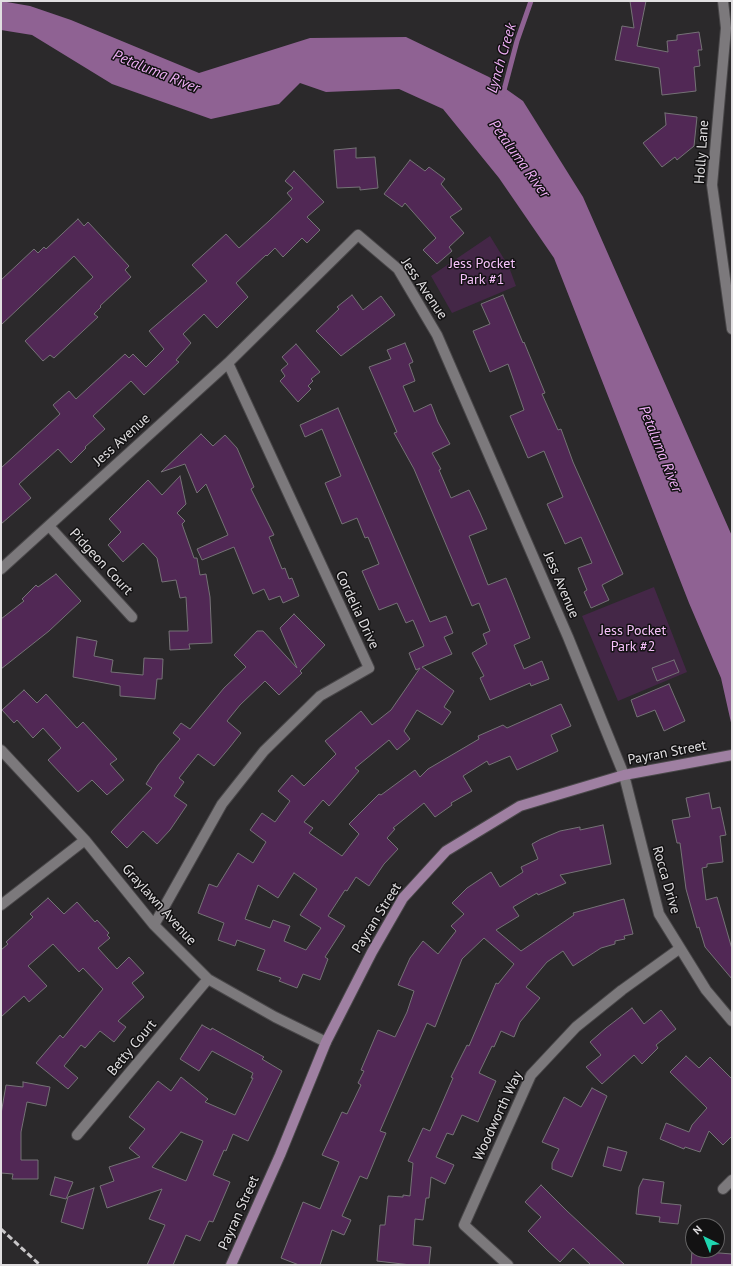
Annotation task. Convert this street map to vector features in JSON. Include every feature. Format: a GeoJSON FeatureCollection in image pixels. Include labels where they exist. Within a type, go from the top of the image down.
{"type":"FeatureCollection","features":[{"type":"Feature","properties":{"kind":"main road","name":"Payran Street"},"geometry":{"type":"LineString","coordinates":[[231,1265],[280,1155],[326,1042],[372,952],[403,898],[446,851],[520,806],[624,775],[732,755]]}},
{"type":"Feature","properties":{"kind":"street","name":"Holly Lane"},"geometry":{"type":"LineString","coordinates":[[723,1],[726,28],[712,185],[732,329]]}},
{"type":"Feature","properties":{"kind":"street","name":"Jess Avenue"},"geometry":{"type":"LineString","coordinates":[[1,569],[228,363],[358,235],[398,269],[437,335],[565,629],[624,775]]}},
{"type":"Feature","properties":{"kind":"street","name":"Cordelia Drive"},"geometry":{"type":"LineString","coordinates":[[154,925],[222,804],[264,751],[320,696],[369,668],[228,363]]}},
{"type":"Feature","properties":{"kind":"street","name":"Pidgeon Court"},"geometry":{"type":"LineString","coordinates":[[49,526],[132,616]]}},
{"type":"Feature","properties":{"kind":"street","name":"Graylawn Avenue"},"geometry":{"type":"LineString","coordinates":[[1,750],[85,840],[154,925],[208,979],[275,1017],[326,1042]]}},
{"type":"Feature","properties":{"kind":"street","name":"Rocca Drive"},"geometry":{"type":"LineString","coordinates":[[624,775],[659,914],[679,949],[706,990],[732,1021]]}},
{"type":"Feature","properties":{"kind":"street"},"geometry":{"type":"LineString","coordinates":[[1,905],[85,840]]}},
{"type":"Feature","properties":{"kind":"street","name":"Woodworth Way"},"geometry":{"type":"LineString","coordinates":[[508,1265],[464,1225],[531,1075],[576,1027],[622,990],[679,949]]}},
{"type":"Feature","properties":{"kind":"street","name":"Betty Court"},"geometry":{"type":"LineString","coordinates":[[78,1135],[208,979]]}},
{"type":"Feature","properties":{"kind":"street"},"geometry":{"type":"LineString","coordinates":[[723,1189],[732,1180]]}},
{"type":"Feature","properties":{"kind":"green space","name":"Jess Pocket Park #1"},"geometry":{"type":"Polygon","coordinates":[[[490,236],[509,267],[516,286],[452,313],[431,276],[490,236]]]}},
{"type":"Feature","properties":{"kind":"green space","name":"Jess Pocket Park #2"},"geometry":{"type":"Polygon","coordinates":[[[654,587],[687,672],[618,701],[582,616],[654,587]]]}},
{"type":"Feature","properties":{"kind":"water","name":"Petaluma River"},"geometry":{"type":"Polygon","coordinates":[[[1,1],[30,6],[71,20],[199,73],[310,38],[406,37],[489,77],[523,101],[583,197],[732,536],[732,727],[721,678],[689,603],[554,258],[499,178],[443,109],[399,89],[326,92],[300,83],[279,104],[211,119],[112,84],[32,35],[1,30],[1,1]]]}},
{"type":"Feature","properties":{"kind":"building"},"geometry":{"type":"Polygon","coordinates":[[[630,1],[646,1],[637,46],[668,52],[667,41],[677,40],[677,35],[699,32],[702,50],[698,50],[700,66],[694,67],[696,91],[662,95],[659,68],[615,60],[622,26],[634,28],[630,1]]]}},
{"type":"Feature","properties":{"kind":"building"},"geometry":{"type":"Polygon","coordinates":[[[665,113],[697,117],[694,146],[677,160],[675,157],[662,167],[643,143],[666,125],[665,113]]]}},
{"type":"Feature","properties":{"kind":"building"},"geometry":{"type":"Polygon","coordinates":[[[356,148],[356,158],[375,157],[378,188],[360,190],[360,187],[337,188],[334,150],[356,148]]]}},
{"type":"Feature","properties":{"kind":"building"},"geometry":{"type":"Polygon","coordinates":[[[410,160],[425,171],[429,167],[445,179],[441,184],[462,209],[450,217],[464,233],[449,247],[452,251],[437,264],[423,250],[436,238],[405,203],[402,207],[384,194],[410,160]]]}},
{"type":"Feature","properties":{"kind":"building"},"geometry":{"type":"Polygon","coordinates":[[[294,171],[324,202],[307,217],[320,230],[307,243],[302,238],[283,257],[275,248],[267,256],[266,255],[236,283],[248,297],[217,328],[204,314],[183,334],[191,343],[176,360],[179,362],[144,395],[131,381],[93,416],[105,429],[85,447],[86,448],[71,463],[58,449],[19,484],[31,498],[1,524],[1,468],[60,414],[53,405],[69,391],[76,399],[125,354],[129,358],[133,354],[146,367],[164,349],[149,331],[207,281],[192,265],[226,234],[239,248],[269,221],[292,199],[287,193],[293,188],[285,181],[294,171]]]}},
{"type":"Feature","properties":{"kind":"building"},"geometry":{"type":"Polygon","coordinates":[[[78,219],[84,226],[88,222],[129,266],[125,270],[131,277],[100,306],[101,307],[94,314],[98,317],[54,358],[50,355],[43,361],[25,341],[93,277],[74,256],[1,325],[1,280],[34,249],[38,253],[44,247],[46,249],[78,219]]]}},
{"type":"Feature","properties":{"kind":"building"},"geometry":{"type":"Polygon","coordinates":[[[352,295],[363,310],[381,296],[395,315],[341,356],[316,331],[339,309],[337,307],[352,295]]]}},
{"type":"Feature","properties":{"kind":"building"},"geometry":{"type":"Polygon","coordinates":[[[503,295],[545,393],[542,394],[558,430],[561,429],[573,462],[623,574],[602,585],[609,600],[591,608],[584,592],[587,590],[578,568],[592,563],[581,537],[565,544],[547,504],[563,497],[544,451],[528,458],[510,416],[524,410],[508,364],[490,372],[473,331],[490,324],[481,304],[503,295]]]}},
{"type":"Feature","properties":{"kind":"building"},"geometry":{"type":"Polygon","coordinates":[[[405,343],[413,362],[409,364],[415,381],[403,386],[414,412],[431,404],[438,422],[450,444],[432,453],[441,469],[439,470],[451,498],[469,490],[487,529],[469,536],[488,585],[506,578],[530,638],[514,645],[524,669],[542,661],[549,679],[531,686],[530,683],[490,700],[480,678],[484,676],[472,653],[487,644],[483,634],[490,631],[479,603],[472,606],[414,469],[394,433],[397,432],[369,367],[391,359],[387,350],[405,343]]]}},
{"type":"Feature","properties":{"kind":"building"},"geometry":{"type":"Polygon","coordinates":[[[296,344],[320,372],[311,379],[313,381],[308,386],[311,389],[298,402],[280,381],[285,376],[281,370],[288,364],[282,357],[296,344]]]}},
{"type":"Feature","properties":{"kind":"building"},"geometry":{"type":"Polygon","coordinates":[[[338,408],[430,622],[446,616],[453,633],[444,637],[452,654],[422,667],[454,691],[444,707],[451,712],[442,725],[417,710],[404,731],[410,739],[397,750],[389,740],[355,768],[359,771],[329,806],[323,800],[304,822],[313,828],[309,833],[342,856],[359,834],[349,824],[379,794],[381,795],[415,770],[420,777],[428,769],[479,739],[478,736],[503,725],[507,728],[561,704],[571,726],[551,735],[558,751],[517,770],[510,756],[489,765],[487,761],[463,776],[472,791],[451,803],[452,805],[435,817],[424,803],[393,828],[395,829],[387,838],[398,849],[384,864],[369,886],[356,877],[347,891],[345,890],[328,916],[345,926],[325,957],[328,959],[320,980],[303,974],[297,988],[279,981],[281,978],[257,970],[265,950],[237,940],[235,946],[218,940],[224,923],[198,913],[209,884],[217,887],[238,853],[253,863],[266,842],[250,830],[262,813],[275,822],[290,801],[278,791],[292,775],[304,786],[336,754],[325,741],[361,711],[372,725],[391,710],[420,668],[416,670],[409,653],[424,646],[413,620],[406,623],[397,603],[379,610],[362,571],[379,564],[368,537],[365,538],[357,518],[342,524],[325,483],[341,476],[322,429],[305,437],[300,425],[338,408]],[[294,873],[278,898],[258,885],[245,919],[270,928],[273,920],[290,926],[284,941],[306,950],[321,928],[300,915],[317,889],[294,873]]]}},
{"type":"Feature","properties":{"kind":"building"},"geometry":{"type":"Polygon","coordinates":[[[201,434],[213,446],[225,435],[237,448],[254,487],[251,489],[274,535],[269,537],[282,569],[285,568],[289,579],[292,578],[299,596],[283,603],[280,596],[269,600],[264,589],[253,594],[234,547],[202,560],[197,549],[228,535],[206,484],[197,493],[185,464],[161,472],[201,434]]]}},
{"type":"Feature","properties":{"kind":"building"},"geometry":{"type":"Polygon","coordinates":[[[180,476],[186,504],[177,513],[185,521],[182,524],[194,558],[197,558],[200,575],[206,574],[210,597],[212,643],[189,644],[190,649],[170,650],[169,631],[188,631],[186,597],[180,598],[176,580],[162,582],[157,558],[143,543],[123,562],[108,545],[121,532],[109,519],[148,480],[162,495],[180,476]]]}},
{"type":"Feature","properties":{"kind":"building"},"geometry":{"type":"Polygon","coordinates":[[[56,574],[81,601],[49,631],[1,669],[1,619],[24,601],[22,599],[36,585],[38,587],[56,574]]]}},
{"type":"Feature","properties":{"kind":"building"},"geometry":{"type":"Polygon","coordinates":[[[294,614],[325,645],[300,671],[302,673],[279,695],[265,681],[240,705],[227,721],[241,733],[230,747],[214,766],[198,754],[179,778],[184,782],[174,796],[187,805],[170,830],[157,844],[143,831],[127,848],[111,832],[152,788],[146,784],[158,765],[180,739],[173,733],[181,723],[190,729],[224,688],[246,667],[234,655],[257,631],[263,631],[297,668],[280,628],[294,614]]]}},
{"type":"Feature","properties":{"kind":"building"},"geometry":{"type":"Polygon","coordinates":[[[77,637],[97,641],[94,656],[113,660],[111,672],[143,675],[144,658],[163,659],[162,679],[157,679],[155,699],[120,696],[120,686],[73,677],[77,637]]]}},
{"type":"Feature","properties":{"kind":"building"},"geometry":{"type":"Polygon","coordinates":[[[674,660],[679,672],[657,681],[652,668],[674,660]]]}},
{"type":"Feature","properties":{"kind":"building"},"geometry":{"type":"Polygon","coordinates":[[[669,684],[685,721],[664,731],[655,710],[637,717],[631,700],[669,684]]]}},
{"type":"Feature","properties":{"kind":"building"},"geometry":{"type":"Polygon","coordinates":[[[24,690],[37,703],[46,694],[77,728],[83,722],[117,759],[110,764],[124,780],[107,795],[92,780],[78,792],[48,760],[61,748],[43,728],[33,738],[17,720],[14,723],[2,710],[24,690]]]}},
{"type":"Feature","properties":{"kind":"building"},"geometry":{"type":"Polygon","coordinates":[[[709,793],[712,809],[720,807],[726,835],[720,836],[723,862],[707,864],[707,867],[702,868],[706,900],[717,897],[732,949],[732,979],[705,947],[699,927],[697,928],[686,889],[680,843],[677,843],[672,820],[690,817],[686,798],[709,793]]]}},
{"type":"Feature","properties":{"kind":"building"},"geometry":{"type":"Polygon","coordinates":[[[603,825],[611,864],[560,875],[566,883],[538,895],[537,893],[513,907],[519,916],[496,930],[521,951],[574,915],[573,913],[624,899],[633,934],[624,936],[625,939],[615,941],[615,944],[601,948],[573,966],[563,951],[547,962],[526,987],[540,998],[520,1022],[514,1037],[501,1031],[494,1047],[492,1046],[479,1073],[496,1081],[478,1122],[462,1115],[453,1135],[447,1133],[436,1157],[454,1165],[445,1184],[431,1177],[429,1198],[426,1198],[423,1220],[415,1219],[413,1245],[431,1247],[429,1265],[411,1265],[377,1261],[380,1225],[385,1225],[388,1196],[410,1196],[413,1163],[408,1161],[423,1128],[430,1131],[453,1078],[451,1077],[467,1045],[469,1046],[496,983],[498,984],[514,964],[484,938],[462,959],[435,1027],[427,1023],[380,1131],[386,1133],[367,1179],[360,1176],[342,1216],[351,1220],[344,1235],[332,1230],[320,1265],[299,1265],[281,1258],[303,1202],[320,1209],[339,1162],[322,1155],[342,1112],[347,1114],[361,1085],[358,1083],[364,1071],[361,1070],[378,1030],[395,1037],[407,1012],[414,991],[398,985],[410,958],[423,941],[438,954],[456,931],[451,926],[464,914],[452,903],[467,888],[491,872],[500,887],[523,872],[521,867],[538,859],[532,844],[541,839],[560,831],[580,827],[580,830],[603,825]]]}},
{"type":"Feature","properties":{"kind":"building"},"geometry":{"type":"Polygon","coordinates":[[[48,898],[64,914],[77,902],[95,922],[97,920],[109,933],[107,935],[110,938],[98,948],[117,969],[129,957],[144,973],[132,983],[144,997],[118,1021],[126,1027],[114,1042],[100,1031],[85,1048],[81,1045],[64,1066],[78,1078],[68,1089],[36,1063],[60,1035],[63,1038],[103,989],[83,968],[79,972],[53,944],[28,966],[47,986],[29,1002],[24,996],[1,1017],[1,950],[8,944],[6,942],[33,917],[30,914],[48,898]]]}},
{"type":"Feature","properties":{"kind":"building"},"geometry":{"type":"Polygon","coordinates":[[[632,1008],[644,1024],[661,1010],[676,1029],[656,1045],[658,1048],[642,1064],[634,1055],[602,1084],[586,1067],[601,1055],[590,1042],[632,1008]]]}},
{"type":"Feature","properties":{"kind":"building"},"geometry":{"type":"Polygon","coordinates":[[[202,1025],[211,1030],[212,1028],[264,1057],[262,1059],[282,1071],[248,1141],[233,1134],[226,1151],[224,1150],[213,1175],[230,1182],[213,1222],[209,1221],[200,1241],[186,1235],[173,1265],[147,1265],[165,1225],[149,1219],[162,1189],[107,1208],[100,1186],[114,1181],[109,1167],[140,1157],[129,1148],[145,1129],[129,1117],[158,1081],[171,1091],[181,1077],[208,1099],[205,1102],[235,1115],[253,1078],[251,1078],[253,1073],[212,1051],[199,1071],[180,1059],[202,1025]],[[181,1132],[152,1167],[186,1181],[203,1141],[181,1132]]]}},
{"type":"Feature","properties":{"kind":"building"},"geometry":{"type":"Polygon","coordinates":[[[686,1056],[699,1068],[710,1057],[732,1079],[732,1136],[723,1145],[709,1131],[700,1152],[685,1147],[684,1149],[660,1139],[666,1123],[689,1132],[692,1125],[707,1108],[670,1072],[686,1056]]]}},
{"type":"Feature","properties":{"kind":"building"},"geometry":{"type":"Polygon","coordinates":[[[23,1082],[50,1087],[46,1106],[27,1102],[21,1132],[21,1160],[38,1160],[38,1179],[12,1179],[13,1174],[1,1173],[1,1114],[6,1085],[23,1087],[23,1082]]]}},
{"type":"Feature","properties":{"kind":"building"},"geometry":{"type":"Polygon","coordinates":[[[592,1088],[607,1096],[572,1177],[552,1169],[552,1163],[559,1149],[542,1142],[564,1097],[581,1107],[592,1088]]]}},
{"type":"Feature","properties":{"kind":"building"},"geometry":{"type":"Polygon","coordinates":[[[608,1147],[627,1152],[621,1171],[603,1166],[608,1147]]]}},
{"type":"Feature","properties":{"kind":"building"},"geometry":{"type":"Polygon","coordinates":[[[55,1177],[73,1182],[66,1199],[50,1195],[55,1177]]]}},
{"type":"Feature","properties":{"kind":"building"},"geometry":{"type":"Polygon","coordinates":[[[643,1179],[664,1182],[661,1203],[681,1205],[678,1224],[659,1222],[660,1217],[636,1214],[639,1187],[643,1179]]]}},
{"type":"Feature","properties":{"kind":"building"},"geometry":{"type":"Polygon","coordinates":[[[541,1185],[625,1265],[591,1265],[573,1248],[560,1262],[547,1250],[528,1231],[541,1217],[525,1202],[541,1185]]]}},
{"type":"Feature","properties":{"kind":"building"},"geometry":{"type":"Polygon","coordinates":[[[94,1188],[83,1229],[61,1222],[68,1197],[94,1188]]]}},
{"type":"Feature","properties":{"kind":"building"},"geometry":{"type":"Polygon","coordinates":[[[725,1253],[732,1254],[732,1265],[691,1265],[691,1258],[725,1258],[725,1253]]]}},
{"type":"Feature","properties":{"kind":"waterway","name":"Lynch Creek"},"geometry":{"type":"LineString","coordinates":[[503,94],[517,41],[531,1]]}},
{"type":"Feature","properties":{"kind":"railway"},"geometry":{"type":"LineString","coordinates":[[1,1229],[40,1265]]}}]}
